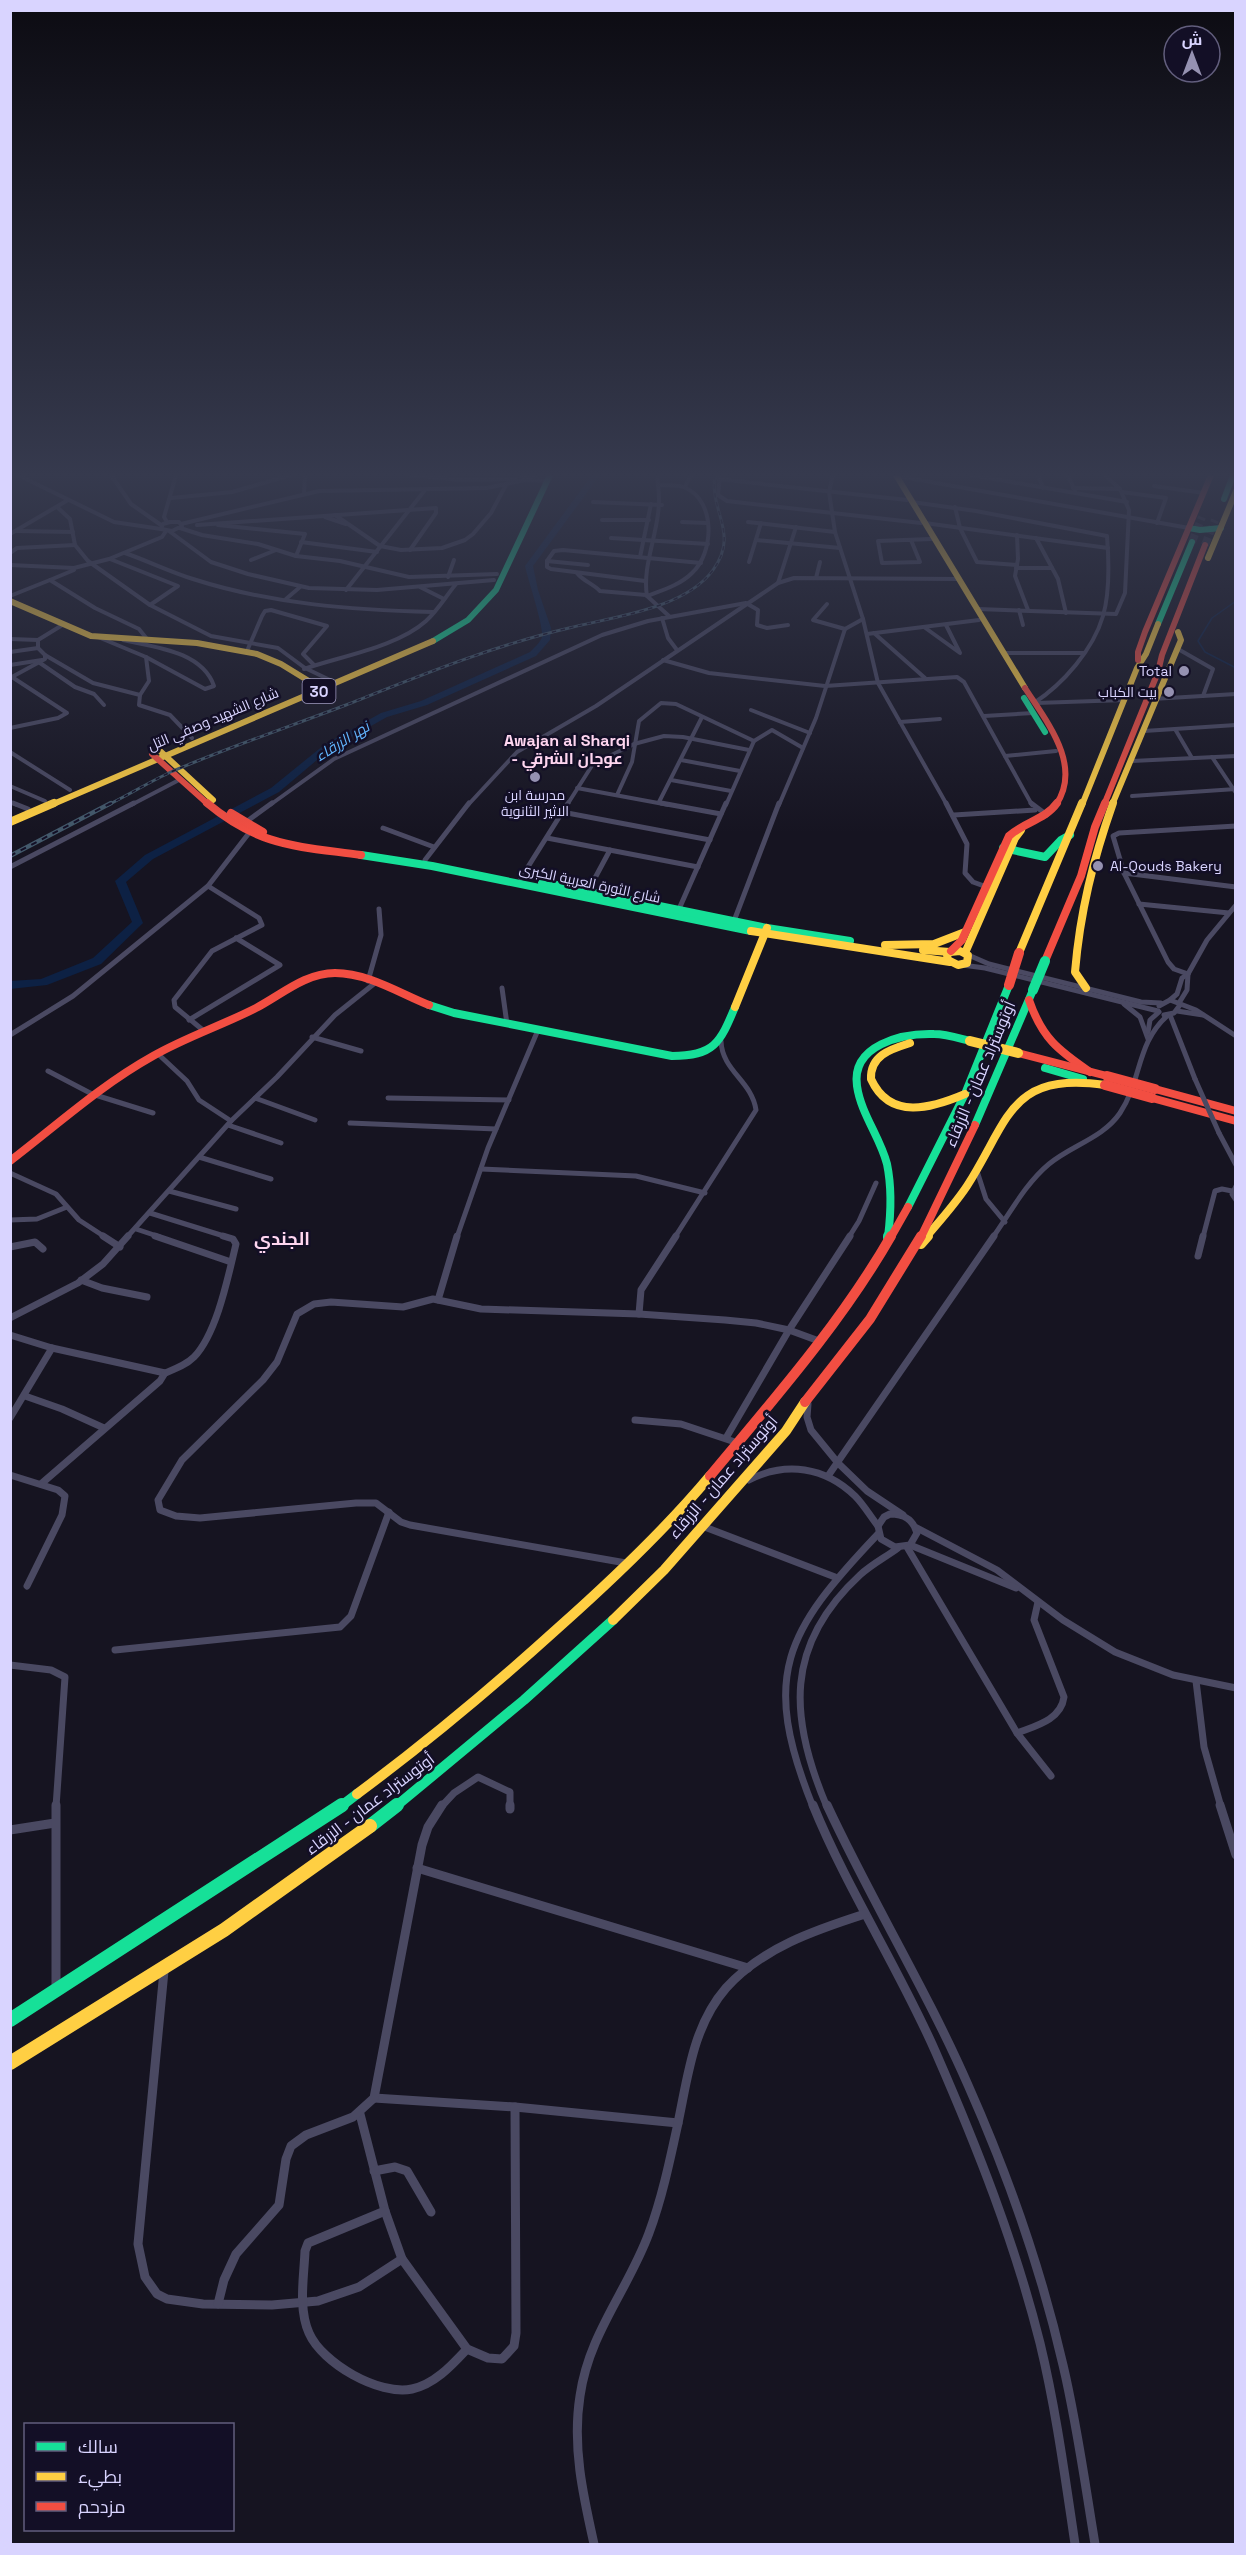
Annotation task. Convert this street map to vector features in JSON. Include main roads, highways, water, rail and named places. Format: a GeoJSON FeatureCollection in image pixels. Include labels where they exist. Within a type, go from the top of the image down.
{"type":"FeatureCollection","features":[{"type":"Feature","properties":{"kind":"main road","name":"شارع الشهيد وصفي التل"},"geometry":{"type":"LineString","coordinates":[[10,816],[70,790],[164,756],[192,738],[446,632],[472,611],[483,594]]}},
{"type":"Feature","properties":{"kind":"main road","name":"شارع الشهيد وصفي التل"},"geometry":{"type":"LineString","coordinates":[[10,822],[443,638],[463,627],[493,594]]}},
{"type":"Feature","properties":{"kind":"main road"},"geometry":{"type":"LineString","coordinates":[[957,956],[959,944],[984,886],[1024,826],[1048,815],[1057,805],[1067,780],[1060,756],[1063,751],[1034,708],[967,594]]}},
{"type":"Feature","properties":{"kind":"main road","name":"أوتوستراد عمان - الزرقاء"},"geometry":{"type":"LineString","coordinates":[[10,2020],[322,1820],[472,1704],[629,1564],[683,1509],[820,1342],[887,1246],[932,1163],[965,1094],[1009,985],[1019,953],[1070,835],[1099,751],[1125,700],[1139,664],[1138,652],[1164,594]]}},
{"type":"Feature","properties":{"kind":"main road","name":"أوتوستراد عمان - الزرقاء"},"geometry":{"type":"LineString","coordinates":[[11,2063],[164,1969],[267,1902],[347,1844],[497,1726],[615,1619],[664,1570],[786,1431],[809,1396],[869,1320],[910,1255],[955,1172],[1045,961],[1086,877],[1095,827],[1151,699],[1162,655],[1189,594]]}},
{"type":"Feature","properties":{"kind":"main road","name":"أوتوستراد عمان - الزرقاء"},"geometry":{"type":"LineString","coordinates":[[1159,668],[1167,659],[1192,594]]}},
{"type":"Feature","properties":{"kind":"main road"},"geometry":{"type":"LineString","coordinates":[[10,601],[97,637],[250,647],[300,670],[312,682],[313,689]]}},
{"type":"Feature","properties":{"kind":"main road"},"geometry":{"type":"LineString","coordinates":[[978,614],[1004,653],[1034,708]]}},
{"type":"Feature","properties":{"kind":"main road"},"geometry":{"type":"LineString","coordinates":[[1086,988],[1078,979],[1075,968],[1086,877],[1144,731],[1151,699],[1178,649],[1182,638],[1178,632]]}},
{"type":"Feature","properties":{"kind":"main road"},"geometry":{"type":"LineString","coordinates":[[164,756],[179,780],[233,818]]}},
{"type":"Feature","properties":{"kind":"main road"},"geometry":{"type":"LineString","coordinates":[[164,756],[233,818]]}},
{"type":"Feature","properties":{"kind":"main road","name":"شارع الثورة العربية الكبرى"},"geometry":{"type":"LineString","coordinates":[[233,818],[284,839],[425,860],[521,878],[679,909],[736,925]]}},
{"type":"Feature","properties":{"kind":"main road","name":"شارع الثورة العربية الكبرى"},"geometry":{"type":"LineString","coordinates":[[233,818],[279,842],[423,864],[766,931],[957,956]]}},
{"type":"Feature","properties":{"kind":"main road"},"geometry":{"type":"LineString","coordinates":[[1006,851],[1045,857],[1050,855],[1060,839],[1070,835]]}},
{"type":"Feature","properties":{"kind":"main road"},"geometry":{"type":"LineString","coordinates":[[1006,851],[1044,862],[1053,876]]}},
{"type":"Feature","properties":{"kind":"main road"},"geometry":{"type":"LineString","coordinates":[[957,956],[1006,851]]}},
{"type":"Feature","properties":{"kind":"main road"},"geometry":{"type":"LineString","coordinates":[[736,925],[752,935],[759,949]]}},
{"type":"Feature","properties":{"kind":"main road"},"geometry":{"type":"LineString","coordinates":[[13,1157],[93,1094],[157,1053],[253,1010],[323,974],[348,974],[423,1004],[507,1024],[686,1057],[707,1053],[721,1041],[766,931]]}},
{"type":"Feature","properties":{"kind":"main road","name":"شارع الثورة العربية الكبرى"},"geometry":{"type":"LineString","coordinates":[[766,931],[795,940],[957,956]]}},
{"type":"Feature","properties":{"kind":"main road"},"geometry":{"type":"LineString","coordinates":[[885,945],[934,944],[965,932]]}},
{"type":"Feature","properties":{"kind":"main road"},"geometry":{"type":"LineString","coordinates":[[759,949],[772,942],[795,940]]}},
{"type":"Feature","properties":{"kind":"main road"},"geometry":{"type":"LineString","coordinates":[[1031,995],[1036,1024],[1048,1042],[1099,1079]]}},
{"type":"Feature","properties":{"kind":"main road"},"geometry":{"type":"LineString","coordinates":[[887,1246],[891,1209],[889,1172],[879,1138],[858,1089],[858,1070],[868,1053],[877,1046],[901,1036],[930,1034],[1154,1093],[1236,1111]]}},
{"type":"Feature","properties":{"kind":"main road"},"geometry":{"type":"LineString","coordinates":[[965,1094],[943,1106],[930,1108],[897,1105],[879,1095],[870,1079],[870,1072],[873,1065],[886,1052],[906,1044],[931,1041],[969,1044]]}},
{"type":"Feature","properties":{"kind":"main road"},"geometry":{"type":"LineString","coordinates":[[910,1255],[934,1230],[977,1171],[1016,1102],[1026,1094],[1053,1084],[1099,1079]]}},
{"type":"Feature","properties":{"kind":"main road"},"geometry":{"type":"LineString","coordinates":[[1154,1093],[1236,1121]]}},
{"type":"Feature","properties":{"kind":"waterway","name":"نهر الزرقاء"},"geometry":{"type":"LineString","coordinates":[[10,985],[43,982],[97,961],[138,923],[120,881],[149,857],[275,790],[327,747],[384,715],[424,703],[533,654],[546,640],[547,628],[535,594]]}},
{"type":"Feature","properties":{"kind":"waterway"},"geometry":{"type":"LineString","coordinates":[[1236,601],[1212,618],[1198,641],[1205,652],[1236,668]]}},
{"type":"Feature","properties":{"kind":"railway"},"geometry":{"type":"LineString","coordinates":[[108,805],[194,762],[456,662],[540,635],[647,610],[685,594]]}},
{"type":"Feature","properties":{"kind":"railway"},"geometry":{"type":"LineString","coordinates":[[10,856],[111,803]]}},
{"type":"Feature","properties":{"kind":"place","name":"Total"},"geometry":{"type":"Point","coordinates":[1184,671]}},
{"type":"Feature","properties":{"kind":"place","name":"بيت الكباب"},"geometry":{"type":"Point","coordinates":[1169,692]}},
{"type":"Feature","properties":{"kind":"place","name":"مدرسة ابن الاثير الثانوية"},"geometry":{"type":"Point","coordinates":[535,777]}},
{"type":"Feature","properties":{"kind":"place","name":"Al-Qouds Bakery"},"geometry":{"type":"Point","coordinates":[1098,866]}},
{"type":"Feature","properties":{"kind":"district","name":"Awajan al Sharqi - عوجان الشرقي"},"geometry":{"type":"Point","coordinates":[567,749]}},
{"type":"Feature","properties":{"kind":"district","name":"الجندي"},"geometry":{"type":"Point","coordinates":[282,1238]}}]}
